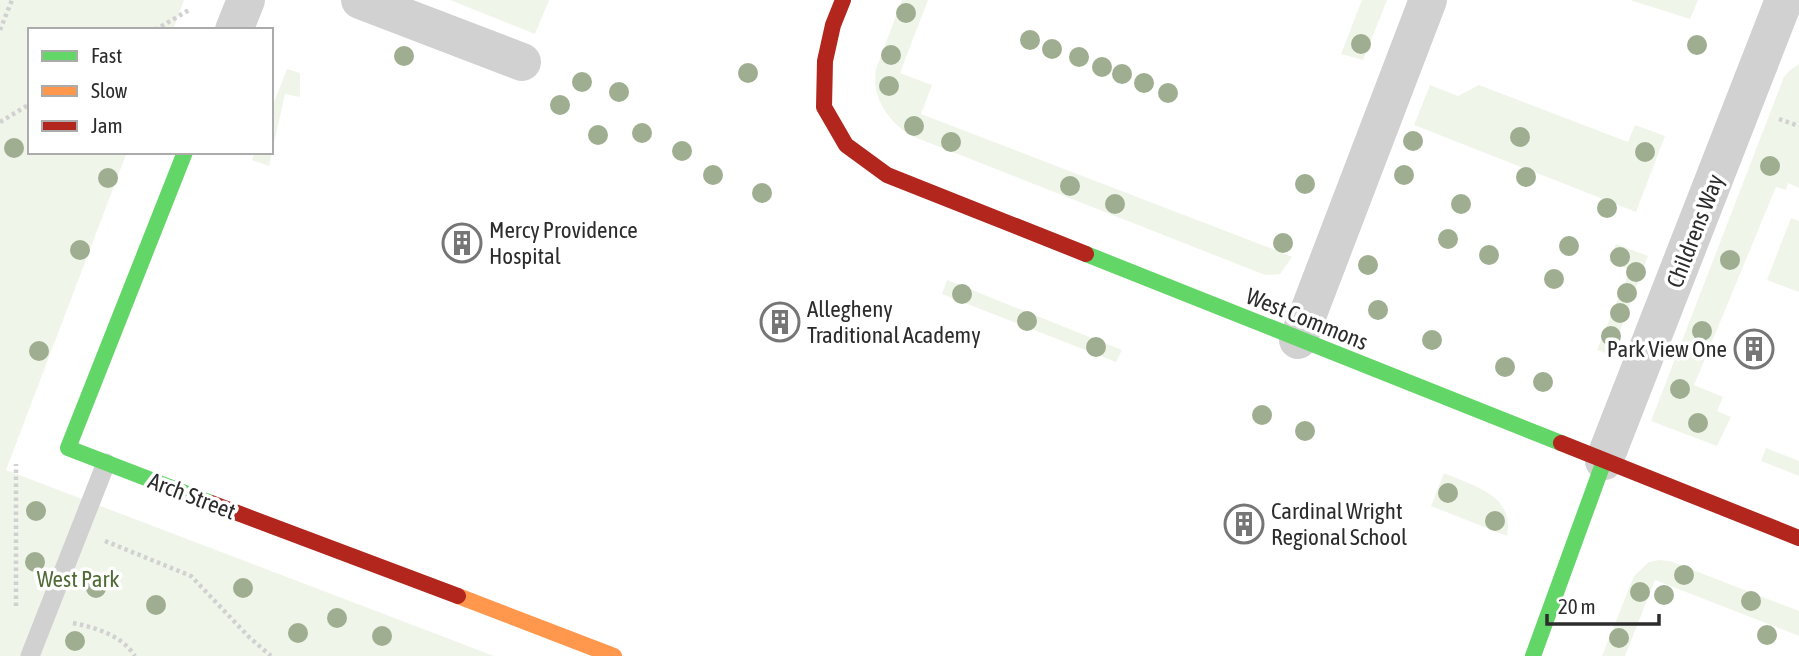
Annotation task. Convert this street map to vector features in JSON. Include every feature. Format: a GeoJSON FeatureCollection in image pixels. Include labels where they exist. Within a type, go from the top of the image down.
{"type":"FeatureCollection","features":[{"type":"Feature","properties":{"kind":"main road","name":"West Commons"},"geometry":{"type":"LineString","coordinates":[[843,0],[833,25],[825,61],[824,107],[846,145],[887,175],[1799,538]]}},
{"type":"Feature","properties":{"kind":"main road","name":"Arch Street"},"geometry":{"type":"LineString","coordinates":[[185,154],[68,448],[614,656]]}},
{"type":"Feature","properties":{"kind":"main road"},"geometry":{"type":"LineString","coordinates":[[1533,656],[1604,461]]}},
{"type":"Feature","properties":{"kind":"street"},"geometry":{"type":"LineString","coordinates":[[235,28],[246,0]]}},
{"type":"Feature","properties":{"kind":"street"},"geometry":{"type":"LineString","coordinates":[[360,0],[522,62]]}},
{"type":"Feature","properties":{"kind":"street"},"geometry":{"type":"LineString","coordinates":[[1298,340],[1428,0]]}},
{"type":"Feature","properties":{"kind":"street","name":"Childrens Way"},"geometry":{"type":"LineString","coordinates":[[1604,461],[1784,0]]}},
{"type":"Feature","properties":{"kind":"street"},"geometry":{"type":"LineString","coordinates":[[1792,0],[1799,3]]}},
{"type":"Feature","properties":{"kind":"lane"},"geometry":{"type":"LineString","coordinates":[[30,656],[106,463]]}},
{"type":"Feature","properties":{"kind":"path"},"geometry":{"type":"LineString","coordinates":[[0,30],[12,0]]}},
{"type":"Feature","properties":{"kind":"path"},"geometry":{"type":"LineString","coordinates":[[158,28],[189,10]]}},
{"type":"Feature","properties":{"kind":"path"},"geometry":{"type":"LineString","coordinates":[[0,122],[28,105]]}},
{"type":"Feature","properties":{"kind":"path"},"geometry":{"type":"LineString","coordinates":[[14,614],[16,464]]}},
{"type":"Feature","properties":{"kind":"path"},"geometry":{"type":"LineString","coordinates":[[79,531],[191,576],[250,638],[271,656]]}},
{"type":"Feature","properties":{"kind":"path"},"geometry":{"type":"LineString","coordinates":[[16,603],[46,615],[102,630],[122,642],[135,656]]}},
{"type":"Feature","properties":{"kind":"green space","name":"West Park"},"geometry":{"type":"Polygon","coordinates":[[[0,0],[184,0],[174,28],[28,28],[28,154],[126,154],[6,470],[494,656],[0,656],[0,0]]]}},
{"type":"Feature","properties":{"kind":"green space"},"geometry":{"type":"Polygon","coordinates":[[[450,0],[549,0],[535,34],[450,0]]]}},
{"type":"Feature","properties":{"kind":"green space"},"geometry":{"type":"Polygon","coordinates":[[[902,0],[928,0],[900,73],[932,85],[921,114],[1292,257],[1280,274],[1265,275],[912,136],[896,124],[883,108],[875,79],[876,69],[902,0]]]}},
{"type":"Feature","properties":{"kind":"green space"},"geometry":{"type":"Polygon","coordinates":[[[1362,0],[1387,0],[1363,60],[1341,54],[1362,0]]]}},
{"type":"Feature","properties":{"kind":"green space"},"geometry":{"type":"Polygon","coordinates":[[[1630,0],[1698,0],[1690,19],[1630,0]]]}},
{"type":"Feature","properties":{"kind":"green space"},"geometry":{"type":"Polygon","coordinates":[[[1799,64],[1799,188],[1788,183],[1786,190],[1776,187],[1694,385],[1723,397],[1717,411],[1731,417],[1717,446],[1651,421],[1784,77],[1799,64]]]}},
{"type":"Feature","properties":{"kind":"green space"},"geometry":{"type":"Polygon","coordinates":[[[287,69],[300,73],[300,97],[285,94],[273,148],[273,105],[287,69]]]}},
{"type":"Feature","properties":{"kind":"green space"},"geometry":{"type":"Polygon","coordinates":[[[1430,85],[1458,96],[1479,85],[1628,142],[1635,125],[1665,136],[1636,212],[1414,125],[1430,85]]]}},
{"type":"Feature","properties":{"kind":"green space"},"geometry":{"type":"Polygon","coordinates":[[[254,154],[272,154],[269,166],[252,160],[254,154]]]}},
{"type":"Feature","properties":{"kind":"green space"},"geometry":{"type":"Polygon","coordinates":[[[1791,218],[1799,221],[1799,292],[1767,280],[1791,218]]]}},
{"type":"Feature","properties":{"kind":"green space"},"geometry":{"type":"Polygon","coordinates":[[[1616,244],[1648,256],[1611,355],[1597,350],[1630,270],[1609,261],[1616,244]]]}},
{"type":"Feature","properties":{"kind":"green space"},"geometry":{"type":"Polygon","coordinates":[[[947,280],[1122,350],[1116,362],[942,294],[947,280]]]}},
{"type":"Feature","properties":{"kind":"green space"},"geometry":{"type":"Polygon","coordinates":[[[1766,448],[1799,461],[1799,476],[1761,461],[1766,448]]]}},
{"type":"Feature","properties":{"kind":"green space"},"geometry":{"type":"Polygon","coordinates":[[[1444,473],[1479,488],[1498,501],[1508,522],[1507,536],[1431,506],[1444,473]]]}},
{"type":"Feature","properties":{"kind":"green space"},"geometry":{"type":"Polygon","coordinates":[[[1670,561],[1799,611],[1799,636],[1655,580],[1625,656],[1602,656],[1634,576],[1649,562],[1670,561]]]}},
{"type":"Feature","properties":{"kind":"traffic: fast"},"geometry":{"type":"LineString","coordinates":[[184,154],[68,448],[211,503]]}},
{"type":"Feature","properties":{"kind":"traffic: fast"},"geometry":{"type":"LineString","coordinates":[[1086,254],[1561,443]]}},
{"type":"Feature","properties":{"kind":"traffic: fast"},"geometry":{"type":"LineString","coordinates":[[1533,656],[1604,461]]}},
{"type":"Feature","properties":{"kind":"traffic: slow"},"geometry":{"type":"LineString","coordinates":[[458,596],[614,656]]}},
{"type":"Feature","properties":{"kind":"traffic: jam"},"geometry":{"type":"LineString","coordinates":[[843,0],[833,25],[825,61],[824,107],[846,145],[887,175],[1086,254]]}},
{"type":"Feature","properties":{"kind":"traffic: jam"},"geometry":{"type":"LineString","coordinates":[[1561,443],[1799,538]]}},
{"type":"Feature","properties":{"kind":"traffic: jam"},"geometry":{"type":"LineString","coordinates":[[211,503],[458,596]]}},
{"type":"Feature","properties":{"kind":"place","name":"Mercy Providence Hospital"},"geometry":{"type":"Point","coordinates":[462,243]}},
{"type":"Feature","properties":{"kind":"place","name":"Allegheny Traditional Academy"},"geometry":{"type":"Point","coordinates":[780,322]}},
{"type":"Feature","properties":{"kind":"place","name":"Park View One"},"geometry":{"type":"Point","coordinates":[1754,349]}},
{"type":"Feature","properties":{"kind":"place","name":"Cardinal Wright Regional School"},"geometry":{"type":"Point","coordinates":[1244,524]}}]}
